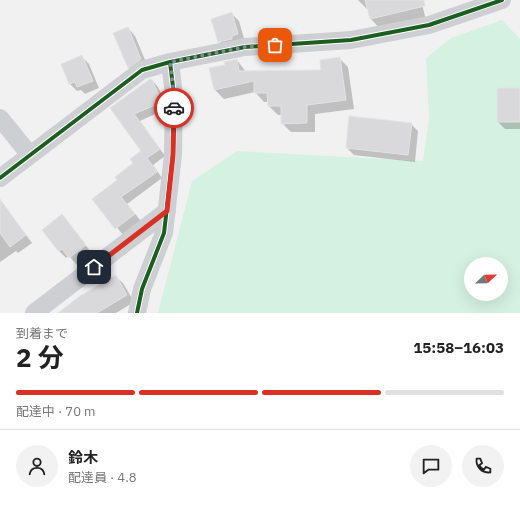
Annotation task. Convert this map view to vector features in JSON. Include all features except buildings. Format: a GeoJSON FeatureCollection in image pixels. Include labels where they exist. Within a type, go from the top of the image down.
{"type":"FeatureCollection","features":[{"type":"Feature","properties":{"kind":"street"},"geometry":{"type":"LineString","coordinates":[[0,178],[142,70],[170,62],[245,47],[351,40],[429,25],[502,0]]}},
{"type":"Feature","properties":{"kind":"street"},"geometry":{"type":"LineString","coordinates":[[137,313],[142,289],[164,233],[167,211],[173,155],[174,95],[170,62]]}},
{"type":"Feature","properties":{"kind":"street"},"geometry":{"type":"LineString","coordinates":[[0,118],[30,156]]}},
{"type":"Feature","properties":{"kind":"street"},"geometry":{"type":"LineString","coordinates":[[34,313],[167,211]]}},
{"type":"Feature","properties":{"kind":"green space"},"geometry":{"type":"Polygon","coordinates":[[[502,20],[520,39],[520,313],[158,313],[192,181],[237,151],[423,161],[429,118],[426,58],[451,38],[502,20]]]}},
{"type":"Feature","properties":{"kind":"cycle path"},"geometry":{"type":"LineString","coordinates":[[0,178],[142,70],[170,62],[245,47],[351,40],[429,25],[502,0]]}},
{"type":"Feature","properties":{"kind":"cycle path"},"geometry":{"type":"LineString","coordinates":[[137,313],[142,289],[164,233],[173,155],[174,95],[170,62]]}},
{"type":"Feature","properties":{"kind":"way so far"},"geometry":{"type":"LineString","coordinates":[[174,108],[170,62],[245,47],[275,45]]}},
{"type":"Feature","properties":{"kind":"route"},"geometry":{"type":"LineString","coordinates":[[94,267],[167,211],[173,155],[174,108]]}}]}
